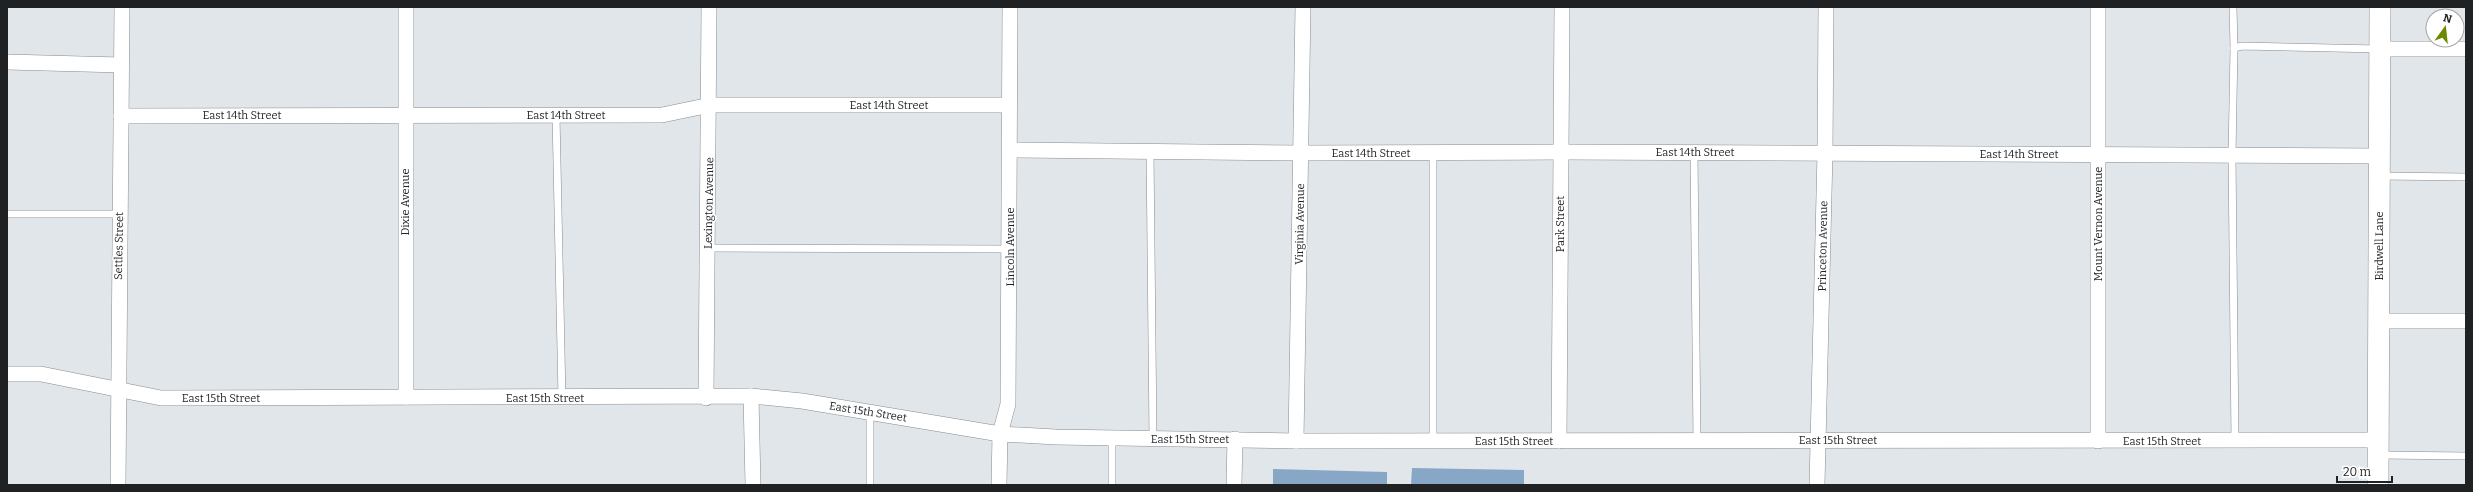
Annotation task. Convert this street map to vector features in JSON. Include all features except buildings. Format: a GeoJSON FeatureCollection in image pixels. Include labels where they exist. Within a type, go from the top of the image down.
{"type":"FeatureCollection","features":[{"type":"Feature","properties":{"kind":"main road","name":"Birdwell Lane"},"geometry":{"type":"LineString","coordinates":[[2378,485],[2380,7]]}},
{"type":"Feature","properties":{"kind":"street","name":"Settles Street"},"geometry":{"type":"LineString","coordinates":[[118,485],[117,391],[122,7]]}},
{"type":"Feature","properties":{"kind":"street","name":"Dixie Avenue"},"geometry":{"type":"LineString","coordinates":[[406,7],[406,397]]}},
{"type":"Feature","properties":{"kind":"street","name":"Lexington Avenue"},"geometry":{"type":"LineString","coordinates":[[706,398],[710,105],[709,7]]}},
{"type":"Feature","properties":{"kind":"street","name":"Lincoln Avenue"},"geometry":{"type":"LineString","coordinates":[[999,485],[1000,434],[1008,404],[1010,250],[1010,7]]}},
{"type":"Feature","properties":{"kind":"street","name":"Virginia Avenue"},"geometry":{"type":"LineString","coordinates":[[1296,441],[1304,7]]}},
{"type":"Feature","properties":{"kind":"street","name":"Park Street"},"geometry":{"type":"LineString","coordinates":[[1559,441],[1562,7]]}},
{"type":"Feature","properties":{"kind":"street","name":"Princeton Avenue"},"geometry":{"type":"LineString","coordinates":[[1817,485],[1825,153],[1826,7]]}},
{"type":"Feature","properties":{"kind":"street","name":"Mount Vernon Avenue"},"geometry":{"type":"LineString","coordinates":[[2098,7],[2098,441]]}},
{"type":"Feature","properties":{"kind":"street"},"geometry":{"type":"LineString","coordinates":[[2380,49],[2466,49]]}},
{"type":"Feature","properties":{"kind":"street"},"geometry":{"type":"LineString","coordinates":[[7,62],[121,65]]}},
{"type":"Feature","properties":{"kind":"street","name":"East 14th Street"},"geometry":{"type":"LineString","coordinates":[[121,116],[405,114],[662,115],[710,105],[1009,105]]}},
{"type":"Feature","properties":{"kind":"street","name":"East 14th Street"},"geometry":{"type":"LineString","coordinates":[[1010,150],[1302,153],[1694,152],[2232,155],[2380,166]]}},
{"type":"Feature","properties":{"kind":"street"},"geometry":{"type":"LineString","coordinates":[[2379,321],[2466,321]]}},
{"type":"Feature","properties":{"kind":"street","name":"East 15th Street"},"geometry":{"type":"LineString","coordinates":[[7,374],[41,374],[117,391],[161,398],[706,398],[751,396],[802,401],[1000,434],[1112,438],[1296,441],[2235,441],[2378,448]]}},
{"type":"Feature","properties":{"kind":"street"},"geometry":{"type":"LineString","coordinates":[[751,396],[753,485]]}},
{"type":"Feature","properties":{"kind":"street"},"geometry":{"type":"LineString","coordinates":[[1234,485],[1235,439]]}},
{"type":"Feature","properties":{"kind":"lane"},"geometry":{"type":"LineString","coordinates":[[2233,7],[2234,48],[2232,155],[2235,441]]}},
{"type":"Feature","properties":{"kind":"lane"},"geometry":{"type":"LineString","coordinates":[[2234,48],[2242,46],[2380,49]]}},
{"type":"Feature","properties":{"kind":"lane"},"geometry":{"type":"LineString","coordinates":[[556,115],[562,398]]}},
{"type":"Feature","properties":{"kind":"lane"},"geometry":{"type":"LineString","coordinates":[[1150,151],[1153,438]]}},
{"type":"Feature","properties":{"kind":"lane"},"geometry":{"type":"LineString","coordinates":[[1433,152],[1433,441]]}},
{"type":"Feature","properties":{"kind":"lane"},"geometry":{"type":"LineString","coordinates":[[1694,152],[1697,441]]}},
{"type":"Feature","properties":{"kind":"lane"},"geometry":{"type":"LineString","coordinates":[[2380,166],[2466,177]]}},
{"type":"Feature","properties":{"kind":"lane"},"geometry":{"type":"LineString","coordinates":[[7,214],[120,214]]}},
{"type":"Feature","properties":{"kind":"lane"},"geometry":{"type":"LineString","coordinates":[[708,248],[1010,250]]}},
{"type":"Feature","properties":{"kind":"lane"},"geometry":{"type":"LineString","coordinates":[[870,412],[870,485]]}},
{"type":"Feature","properties":{"kind":"lane"},"geometry":{"type":"LineString","coordinates":[[1112,438],[1112,485]]}},
{"type":"Feature","properties":{"kind":"lane"},"geometry":{"type":"LineString","coordinates":[[2378,448],[2466,456]]}},
{"type":"Feature","properties":{"kind":"water"},"geometry":{"type":"Polygon","coordinates":[[[1412,468],[1524,470],[1524,485],[1411,485],[1412,468]]]}},
{"type":"Feature","properties":{"kind":"water"},"geometry":{"type":"Polygon","coordinates":[[[1273,469],[1387,472],[1387,485],[1273,485],[1273,469]]]}}]}
